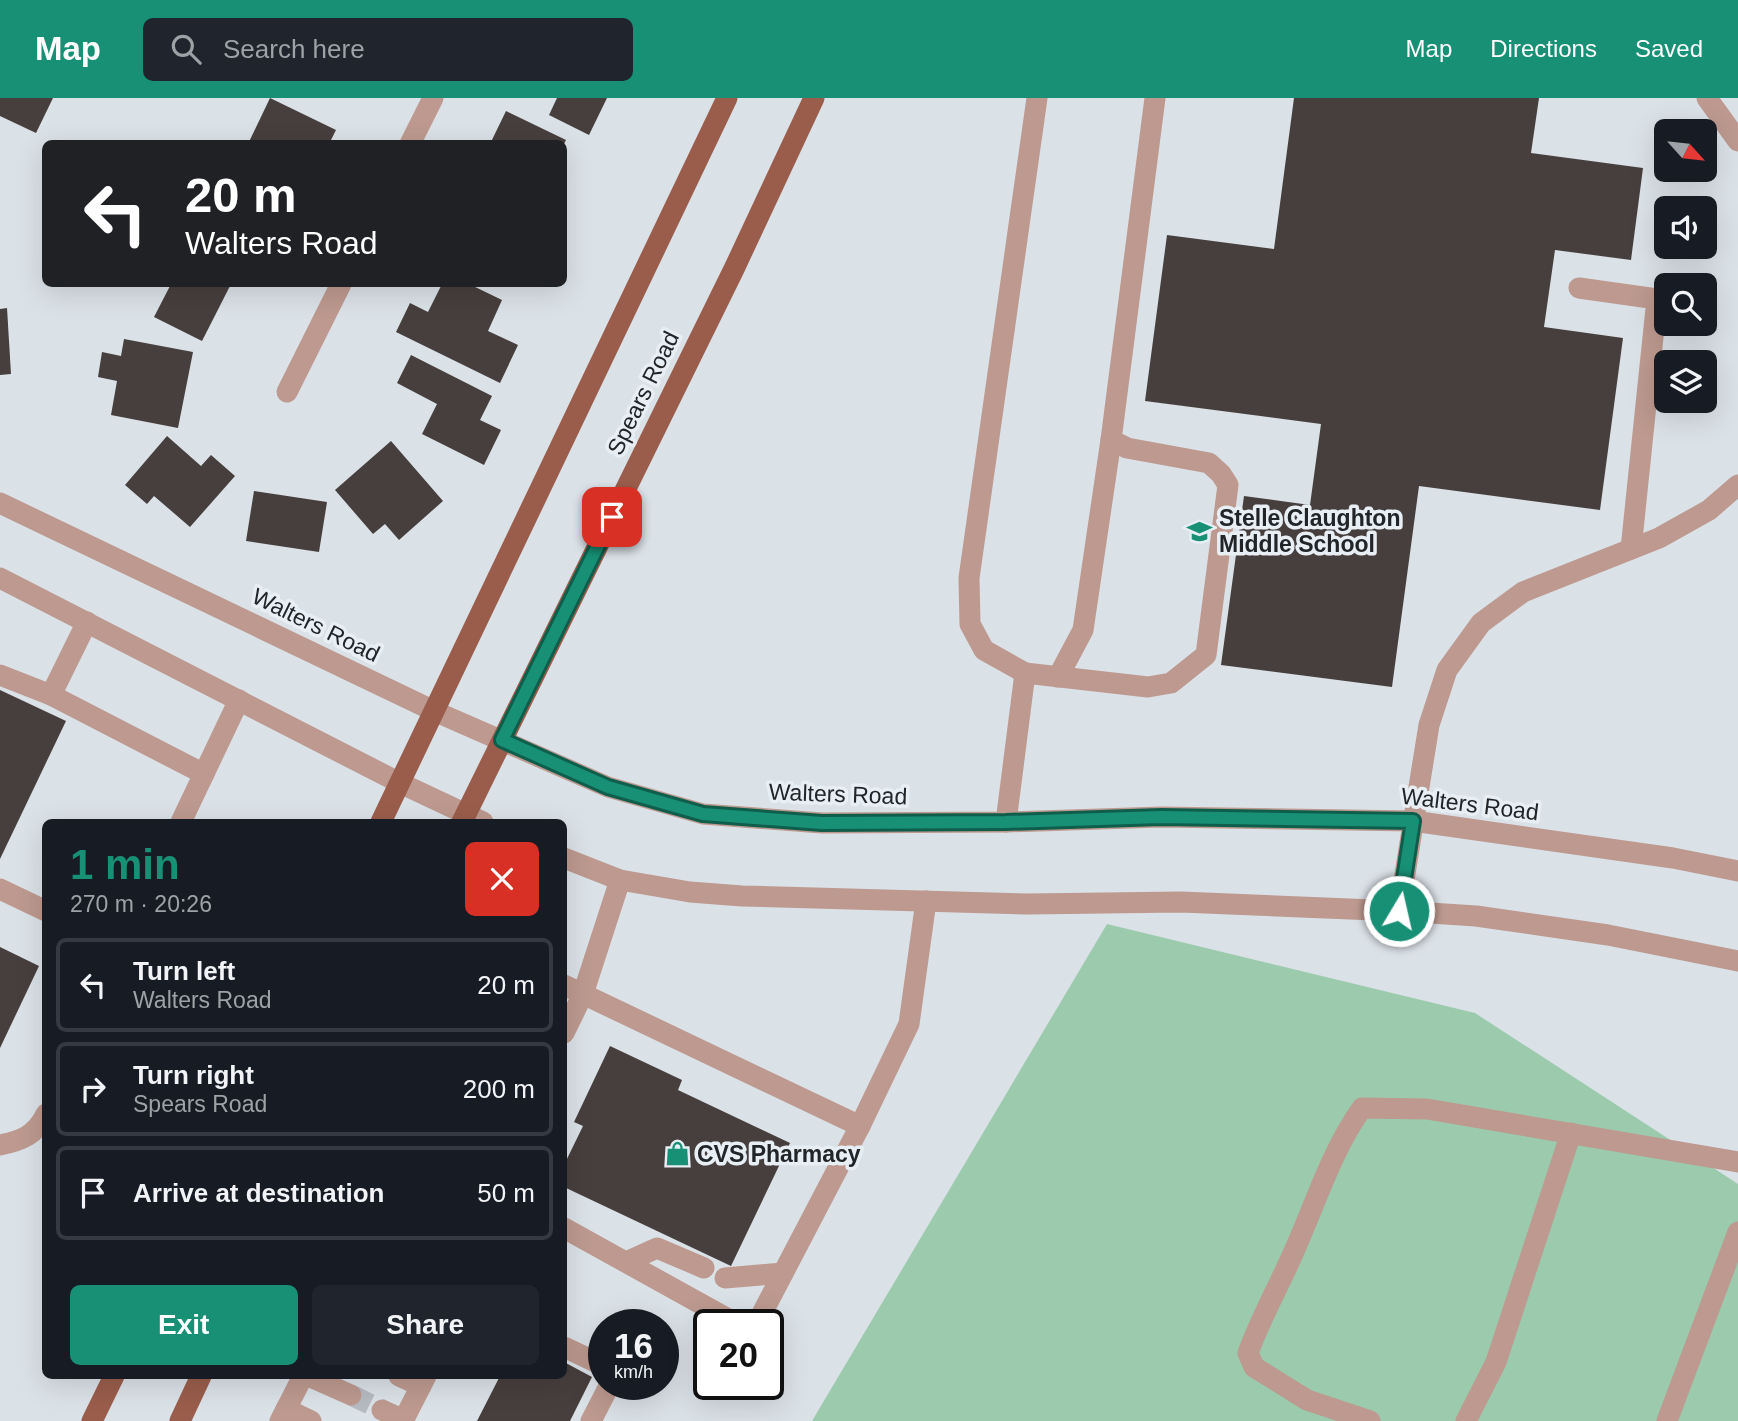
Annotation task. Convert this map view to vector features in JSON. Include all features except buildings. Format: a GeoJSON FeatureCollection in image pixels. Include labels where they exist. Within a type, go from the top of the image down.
{"type":"FeatureCollection","features":[{"type":"Feature","properties":{"kind":"main road"},"geometry":{"type":"LineString","coordinates":[[382,819],[727,98]]}},
{"type":"Feature","properties":{"kind":"main road","name":"Spears Road"},"geometry":{"type":"LineString","coordinates":[[470,819],[502,740],[734,269],[814,98]]}},
{"type":"Feature","properties":{"kind":"main road"},"geometry":{"type":"LineString","coordinates":[[92,1421],[113,1379]]}},
{"type":"Feature","properties":{"kind":"main road"},"geometry":{"type":"LineString","coordinates":[[180,1421],[200,1379]]}},
{"type":"Feature","properties":{"kind":"street"},"geometry":{"type":"LineString","coordinates":[[412,140],[433,98]]}},
{"type":"Feature","properties":{"kind":"street"},"geometry":{"type":"LineString","coordinates":[[1037,98],[969,578],[970,625],[984,650],[1025,673],[1147,687],[1171,682],[1206,655],[1227,485],[1221,474],[1209,463],[1127,448],[1111,440]]}},
{"type":"Feature","properties":{"kind":"street"},"geometry":{"type":"LineString","coordinates":[[1058,677],[1083,630],[1111,440],[1155,98]]}},
{"type":"Feature","properties":{"kind":"street"},"geometry":{"type":"LineString","coordinates":[[1707,98],[1738,141]]}},
{"type":"Feature","properties":{"kind":"street"},"geometry":{"type":"LineString","coordinates":[[287,392],[340,287]]}},
{"type":"Feature","properties":{"kind":"street"},"geometry":{"type":"LineString","coordinates":[[1579,288],[1657,299],[1631,549]]}},
{"type":"Feature","properties":{"kind":"street"},"geometry":{"type":"LineString","coordinates":[[1399,911],[1429,724],[1447,670],[1481,623],[1523,592],[1659,538],[1709,510],[1738,485]]}},
{"type":"Feature","properties":{"kind":"street","name":"Walters Road"},"geometry":{"type":"LineString","coordinates":[[0,503],[434,711],[608,787],[703,814],[822,823],[1006,822],[1161,817],[1413,821],[1673,858],[1738,871]]}},
{"type":"Feature","properties":{"kind":"street"},"geometry":{"type":"LineString","coordinates":[[0,578],[468,819]]}},
{"type":"Feature","properties":{"kind":"street"},"geometry":{"type":"LineString","coordinates":[[51,695],[87,622]]}},
{"type":"Feature","properties":{"kind":"street"},"geometry":{"type":"LineString","coordinates":[[1006,822],[1025,673]]}},
{"type":"Feature","properties":{"kind":"street"},"geometry":{"type":"LineString","coordinates":[[0,675],[51,695],[204,774]]}},
{"type":"Feature","properties":{"kind":"street"},"geometry":{"type":"LineString","coordinates":[[182,819],[239,700]]}},
{"type":"Feature","properties":{"kind":"street"},"geometry":{"type":"LineString","coordinates":[[567,859],[620,880],[690,892],[742,896],[1028,904],[1181,902],[1476,916],[1594,933],[1738,961]]}},
{"type":"Feature","properties":{"kind":"street"},"geometry":{"type":"LineString","coordinates":[[567,1018],[573,989],[620,880]]}},
{"type":"Feature","properties":{"kind":"street"},"geometry":{"type":"LineString","coordinates":[[0,890],[42,909]]}},
{"type":"Feature","properties":{"kind":"street"},"geometry":{"type":"LineString","coordinates":[[764,1309],[860,1126],[909,1024],[926,901]]}},
{"type":"Feature","properties":{"kind":"street"},"geometry":{"type":"LineString","coordinates":[[573,989],[860,1126]]}},
{"type":"Feature","properties":{"kind":"street"},"geometry":{"type":"LineString","coordinates":[[1370,1421],[1307,1400],[1254,1367],[1248,1353],[1346,1130],[1362,1108],[1427,1109],[1738,1162]]}},
{"type":"Feature","properties":{"kind":"street"},"geometry":{"type":"LineString","coordinates":[[0,1145],[23,1140],[42,1121]]}},
{"type":"Feature","properties":{"kind":"street"},"geometry":{"type":"LineString","coordinates":[[1466,1421],[1496,1362],[1571,1133]]}},
{"type":"Feature","properties":{"kind":"street"},"geometry":{"type":"LineString","coordinates":[[567,1230],[711,1309]]}},
{"type":"Feature","properties":{"kind":"street"},"geometry":{"type":"LineString","coordinates":[[1668,1421],[1738,1232]]}},
{"type":"Feature","properties":{"kind":"street"},"geometry":{"type":"LineString","coordinates":[[626,1262],[657,1248],[704,1268]]}},
{"type":"Feature","properties":{"kind":"street"},"geometry":{"type":"LineString","coordinates":[[725,1278],[783,1273]]}},
{"type":"Feature","properties":{"kind":"street"},"geometry":{"type":"LineString","coordinates":[[567,1348],[588,1358]]}},
{"type":"Feature","properties":{"kind":"street"},"geometry":{"type":"LineString","coordinates":[[301,1379],[283,1415],[311,1421]]}},
{"type":"Feature","properties":{"kind":"street"},"geometry":{"type":"LineString","coordinates":[[316,1379],[351,1395]]}},
{"type":"Feature","properties":{"kind":"street"},"geometry":{"type":"LineString","coordinates":[[382,1410],[404,1421],[423,1381]]}},
{"type":"Feature","properties":{"kind":"street"},"geometry":{"type":"LineString","coordinates":[[591,1421],[602,1400]]}},
{"type":"Feature","properties":{"kind":"green space"},"geometry":{"type":"Polygon","coordinates":[[[1107,924],[1475,1013],[1738,1184],[1738,1421],[812,1421],[1107,924]]]}},
{"type":"Feature","properties":{"kind":"tunnel"},"geometry":{"type":"LineString","coordinates":[[351,1395],[382,1410]]}},
{"type":"Feature","properties":{"kind":"place","name":"Stelle Claughton Middle School"},"geometry":{"type":"Point","coordinates":[1199,531]}},
{"type":"Feature","properties":{"kind":"place","name":"CVS Pharmacy"},"geometry":{"type":"Point","coordinates":[677,1154]}},
{"type":"Feature","properties":{"kind":"route"},"geometry":{"type":"LineString","coordinates":[[612,517],[502,740],[608,787],[703,814],[822,823],[1006,822],[1161,817],[1413,821],[1399,911]]}}]}
